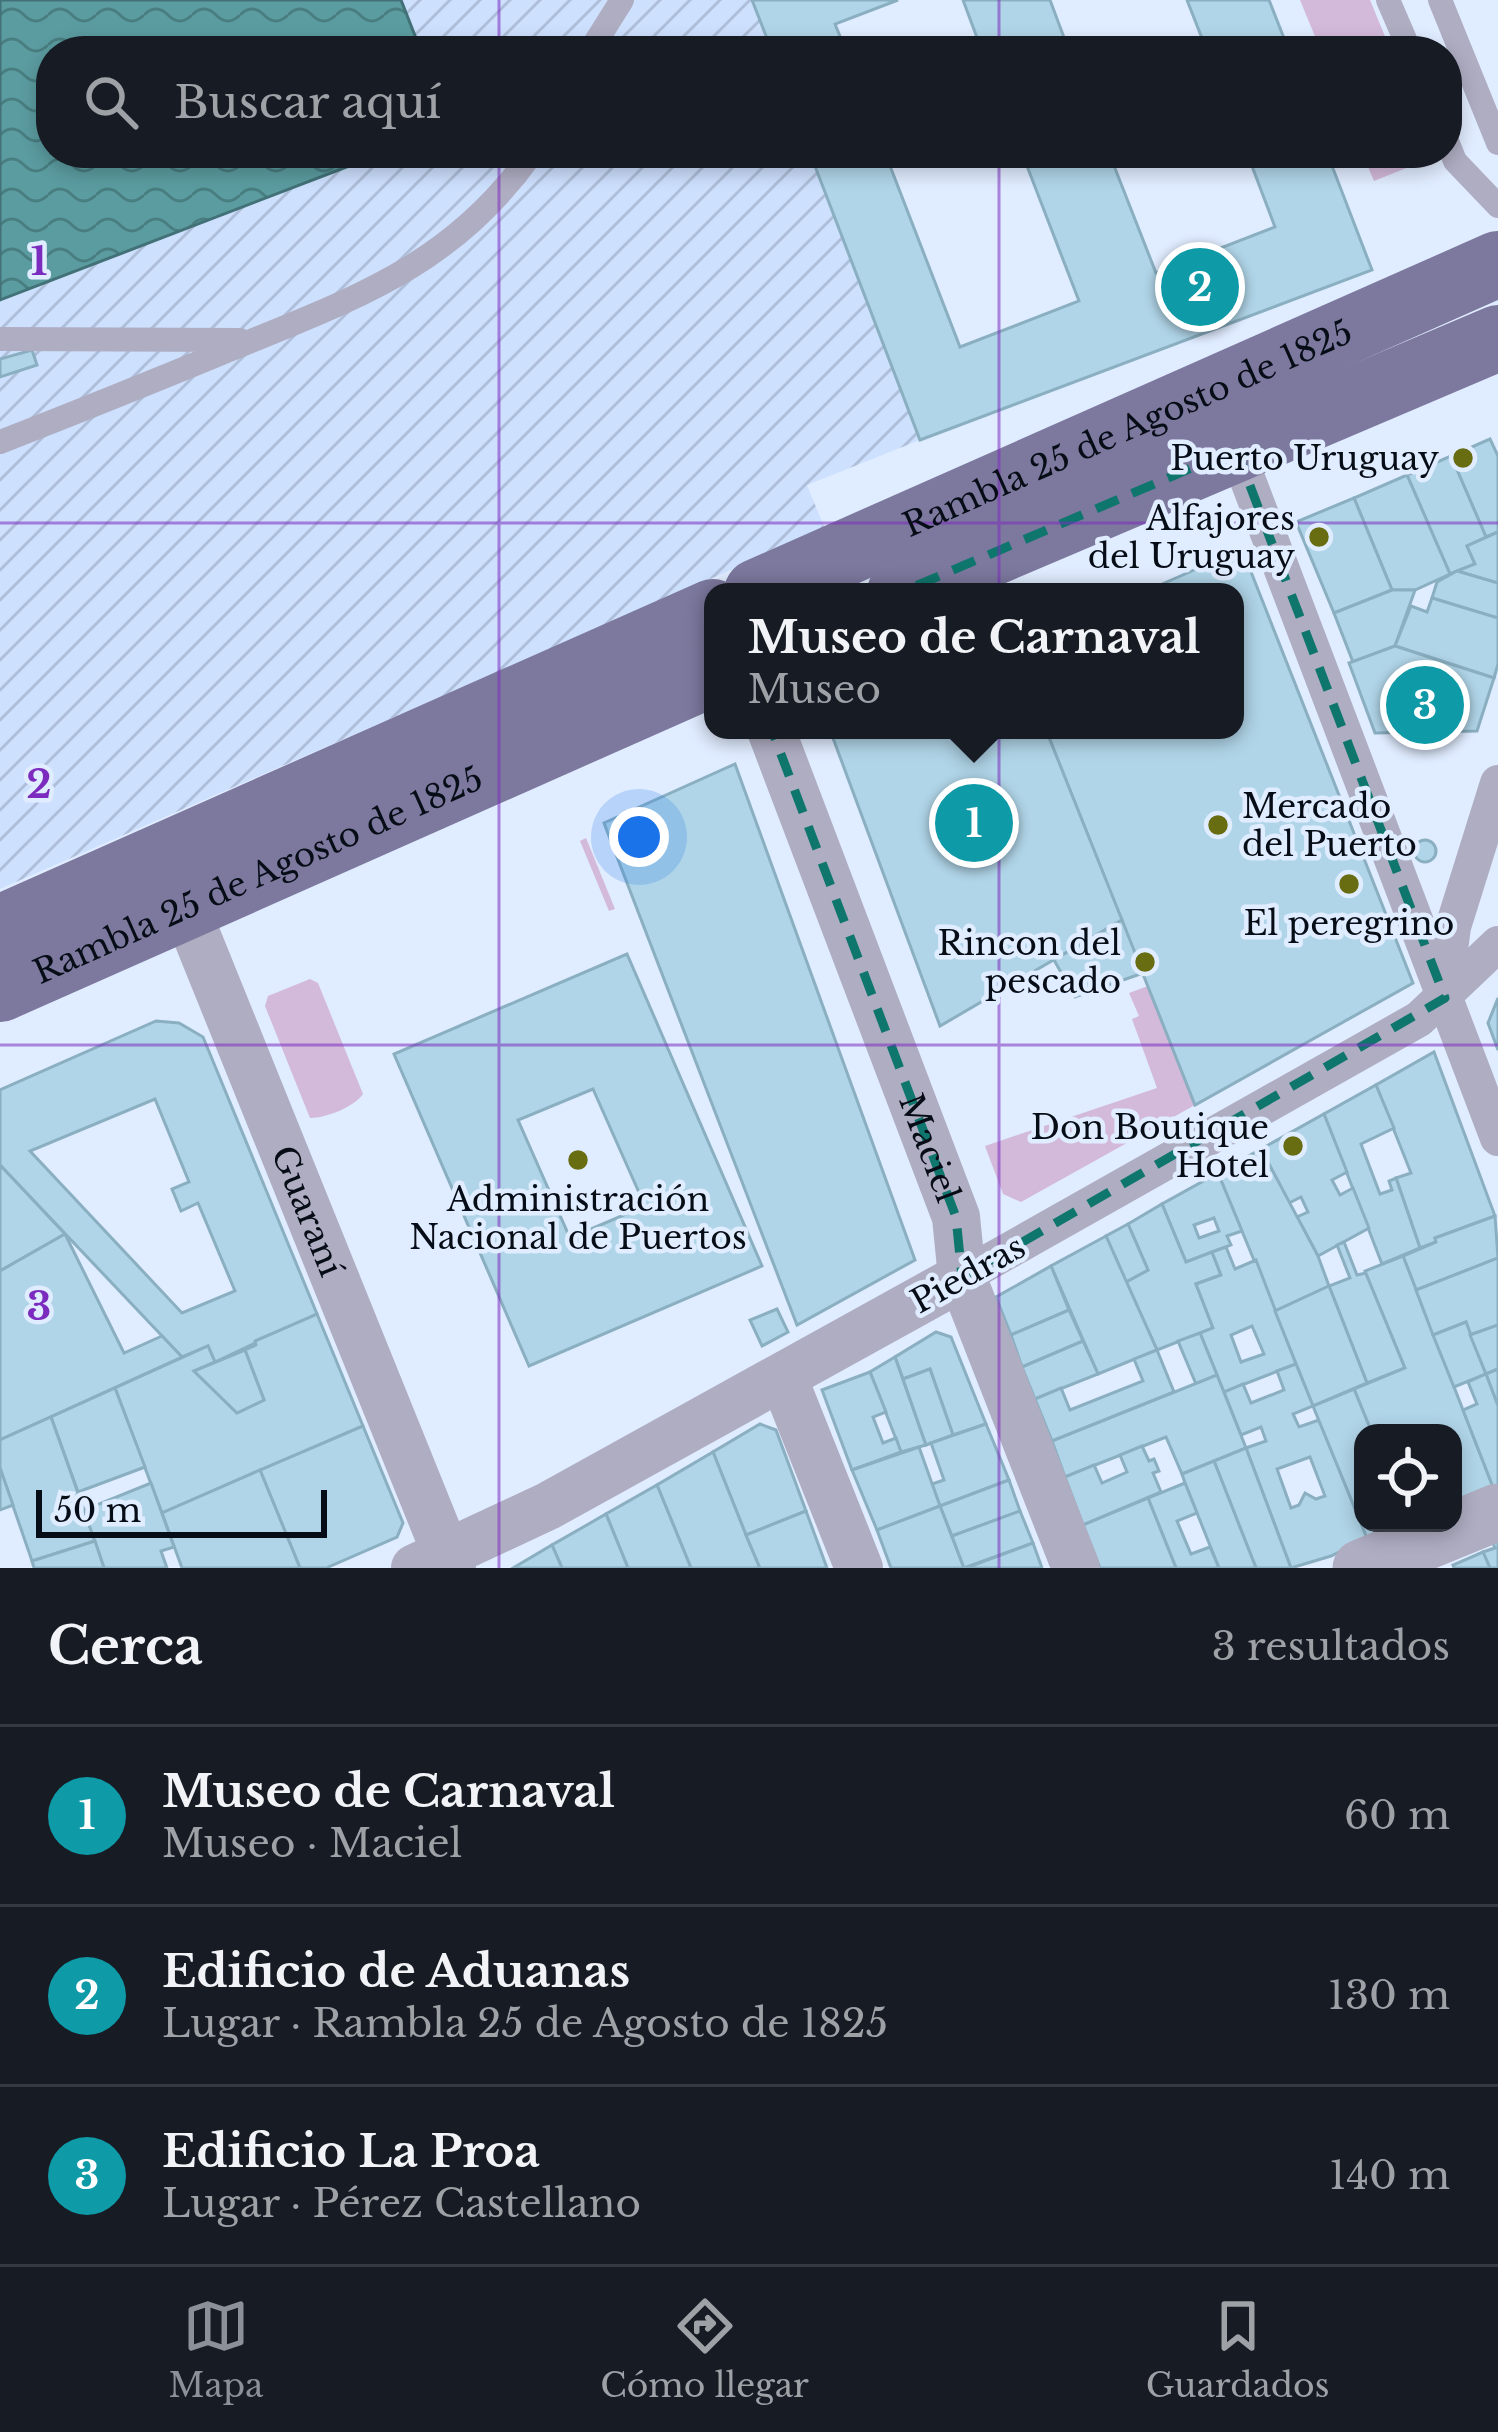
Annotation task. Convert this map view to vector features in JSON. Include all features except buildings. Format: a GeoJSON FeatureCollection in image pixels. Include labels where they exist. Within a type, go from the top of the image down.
{"type":"FeatureCollection","features":[{"type":"Feature","properties":{"kind":"main road","name":"Rambla 25 de Agosto de 1825"},"geometry":{"type":"LineString","coordinates":[[777,583],[1498,264]]}},
{"type":"Feature","properties":{"kind":"main road","name":"Rambla 25 de Agosto de 1825"},"geometry":{"type":"LineString","coordinates":[[921,583],[1498,338]]}},
{"type":"Feature","properties":{"kind":"main road","name":"Rambla 25 de Agosto de 1825"},"geometry":{"type":"LineString","coordinates":[[0,989],[175,883],[704,617]]}},
{"type":"Feature","properties":{"kind":"main road","name":"Rambla 25 de Agosto de 1825"},"geometry":{"type":"LineString","coordinates":[[0,928],[175,883],[704,677]]}},
{"type":"Feature","properties":{"kind":"street","name":"Rambla 25 de Agosto de 1825"},"geometry":{"type":"LineString","coordinates":[[1132,491],[1167,461],[1489,306],[1498,297]]}},
{"type":"Feature","properties":{"kind":"street","name":"Rambla 25 de Agosto de 1825"},"geometry":{"type":"LineString","coordinates":[[1376,389],[1455,391],[1498,374]]}},
{"type":"Feature","properties":{"kind":"street"},"geometry":{"type":"LineString","coordinates":[[1236,449],[1498,1138]]}},
{"type":"Feature","properties":{"kind":"street","name":"Maciel"},"geometry":{"type":"LineString","coordinates":[[774,739],[956,1217],[962,1277],[1076,1568]]}},
{"type":"Feature","properties":{"kind":"street"},"geometry":{"type":"LineString","coordinates":[[1444,998],[1453,927],[1498,783]]}},
{"type":"Feature","properties":{"kind":"street"},"geometry":{"type":"LineString","coordinates":[[1482,834],[1480,868],[1498,895]]}},
{"type":"Feature","properties":{"kind":"street","name":"Guaraní"},"geometry":{"type":"LineString","coordinates":[[175,883],[438,1564]]}},
{"type":"Feature","properties":{"kind":"street","name":"Piedras"},"geometry":{"type":"LineString","coordinates":[[438,1564],[783,1377],[1418,1019],[1498,944]]}},
{"type":"Feature","properties":{"kind":"street"},"geometry":{"type":"LineString","coordinates":[[783,1377],[860,1568]]}},
{"type":"Feature","properties":{"kind":"street"},"geometry":{"type":"LineString","coordinates":[[1360,1568],[1498,1513]]}},
{"type":"Feature","properties":{"kind":"lane"},"geometry":{"type":"LineString","coordinates":[[599,36],[622,0]]}},
{"type":"Feature","properties":{"kind":"lane"},"geometry":{"type":"LineString","coordinates":[[1388,0],[1403,36]]}},
{"type":"Feature","properties":{"kind":"lane"},"geometry":{"type":"LineString","coordinates":[[1440,0],[1455,36]]}},
{"type":"Feature","properties":{"kind":"lane"},"geometry":{"type":"LineString","coordinates":[[1462,54],[1498,143]]}},
{"type":"Feature","properties":{"kind":"lane"},"geometry":{"type":"LineString","coordinates":[[0,442],[255,340],[406,273],[485,212],[520,168]]}},
{"type":"Feature","properties":{"kind":"lane"},"geometry":{"type":"LineString","coordinates":[[1462,168],[1498,206]]}},
{"type":"Feature","properties":{"kind":"lane"},"geometry":{"type":"LineString","coordinates":[[0,339],[255,340]]}},
{"type":"Feature","properties":{"kind":"highlighted area"},"geometry":{"type":"Polygon","coordinates":[[[1236,449],[1445,998],[962,1277],[956,1217],[745,659],[1236,449]]]}},
{"type":"Feature","properties":{"kind":"shaded area"},"geometry":{"type":"Polygon","coordinates":[[[401,0],[752,0],[766,36],[415,36],[401,0]]]}},
{"type":"Feature","properties":{"kind":"shaded area"},"geometry":{"type":"Polygon","coordinates":[[[1300,0],[1370,0],[1385,36],[1315,36],[1300,0]]]}},
{"type":"Feature","properties":{"kind":"shaded area"},"geometry":{"type":"Polygon","coordinates":[[[344,168],[816,168],[920,440],[807,485],[825,529],[0,889],[0,300],[344,168]]]}},
{"type":"Feature","properties":{"kind":"shaded area"},"geometry":{"type":"Polygon","coordinates":[[[1368,168],[1406,168],[1374,181],[1368,168]]]}},
{"type":"Feature","properties":{"kind":"shaded area"},"geometry":{"type":"Polygon","coordinates":[[[586,838],[615,909],[609,911],[580,841],[586,838]]]}},
{"type":"Feature","properties":{"kind":"shaded area"},"geometry":{"type":"Polygon","coordinates":[[[310,979],[318,983],[363,1094],[339,1111],[310,1118],[265,1006],[268,996],[310,979]]]}},
{"type":"Feature","properties":{"kind":"shaded area"},"geometry":{"type":"Polygon","coordinates":[[[1148,986],[1195,1105],[1021,1202],[1003,1194],[985,1146],[1157,1088],[1132,1019],[1139,1016],[1129,993],[1148,986]]]}},
{"type":"Feature","properties":{"kind":"water"},"geometry":{"type":"Polygon","coordinates":[[[0,0],[401,0],[415,36],[36,36],[36,168],[344,168],[0,300],[0,0]]]}},
{"type":"Feature","properties":{"kind":"place","name":"Edificio de Aduanas"},"geometry":{"type":"Point","coordinates":[1200,287]}},
{"type":"Feature","properties":{"kind":"place","name":"Puerto Uruguay"},"geometry":{"type":"Point","coordinates":[1463,458]}},
{"type":"Feature","properties":{"kind":"place","name":"Alfajores del Uruguay"},"geometry":{"type":"Point","coordinates":[1319,537]}},
{"type":"Feature","properties":{"kind":"place","name":"Edificio La Proa"},"geometry":{"type":"Point","coordinates":[1425,705]}},
{"type":"Feature","properties":{"kind":"place","name":"Museo de Carnaval"},"geometry":{"type":"Point","coordinates":[974,823]}},
{"type":"Feature","properties":{"kind":"place","name":"Mercado del Puerto"},"geometry":{"type":"Point","coordinates":[1218,825]}},
{"type":"Feature","properties":{"kind":"place","name":"El peregrino"},"geometry":{"type":"Point","coordinates":[1349,884]}},
{"type":"Feature","properties":{"kind":"place","name":"Rincon del pescado"},"geometry":{"type":"Point","coordinates":[1145,962]}},
{"type":"Feature","properties":{"kind":"place","name":"Don Boutique Hotel"},"geometry":{"type":"Point","coordinates":[1293,1146]}},
{"type":"Feature","properties":{"kind":"place","name":"Administración Nacional de Puertos"},"geometry":{"type":"Point","coordinates":[578,1160]}}]}
